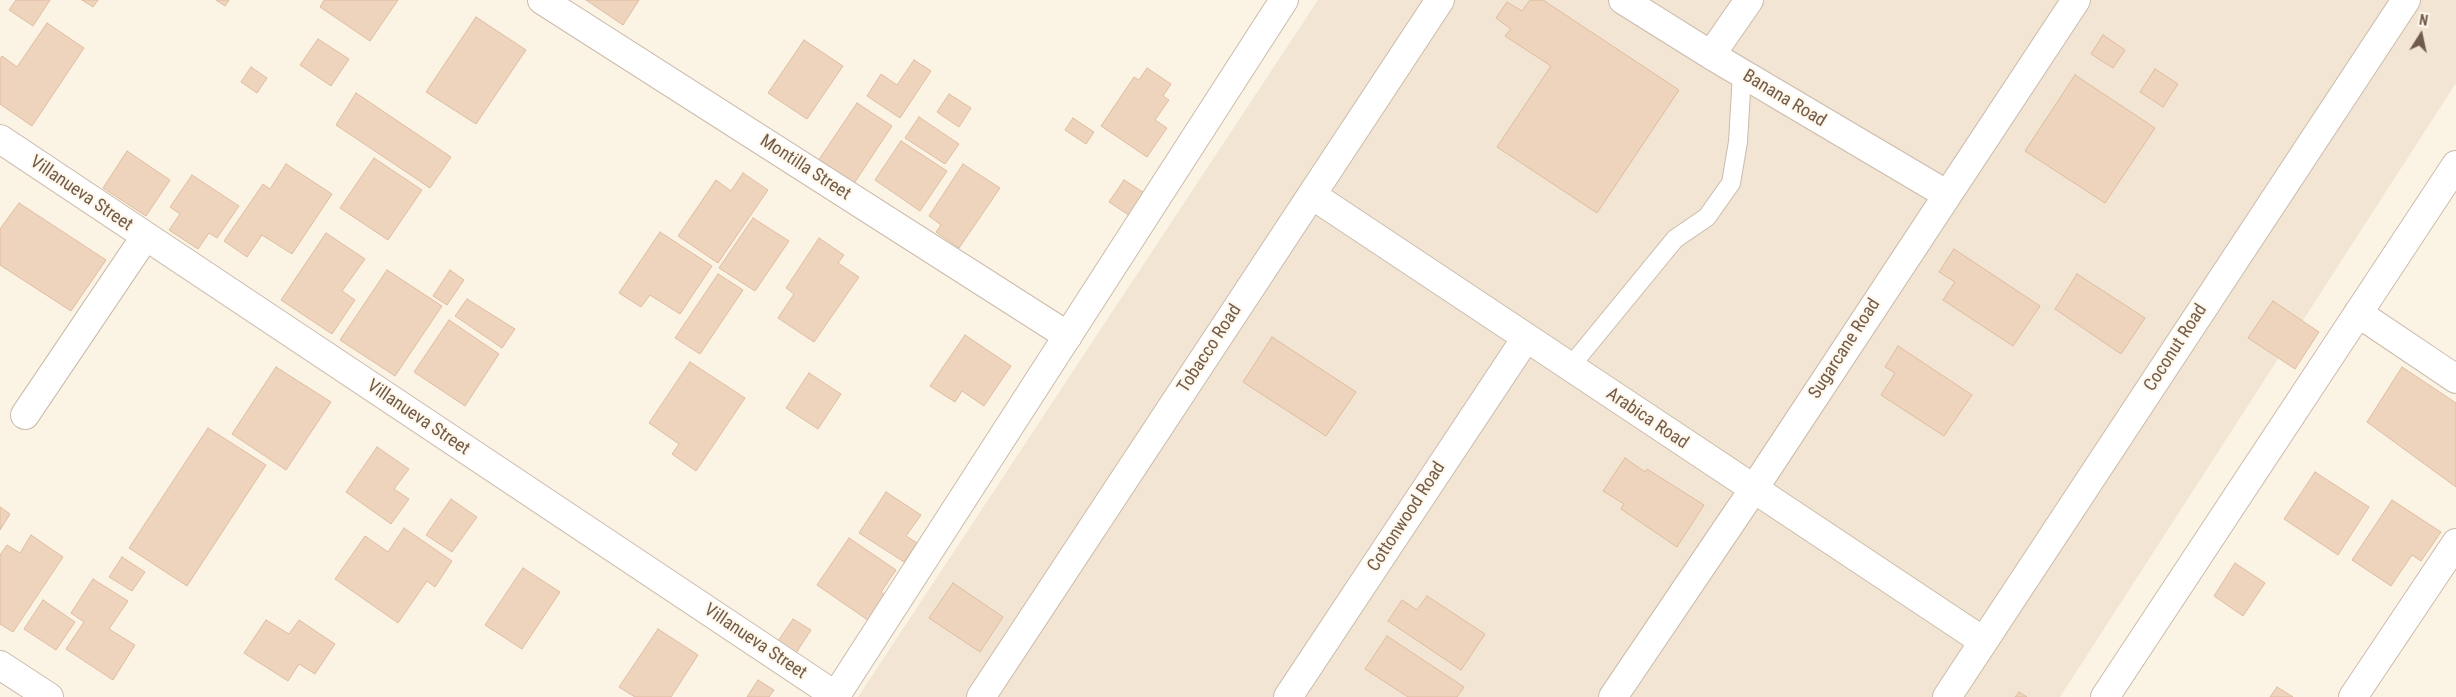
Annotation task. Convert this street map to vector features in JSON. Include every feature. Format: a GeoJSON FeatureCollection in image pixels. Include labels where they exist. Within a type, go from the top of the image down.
{"type":"FeatureCollection","features":[{"type":"Feature","properties":{"kind":"street","name":"Montilla Street"},"geometry":{"type":"LineString","coordinates":[[542,0],[1068,336]]}},
{"type":"Feature","properties":{"kind":"street"},"geometry":{"type":"LineString","coordinates":[[836,696],[1284,0]]}},
{"type":"Feature","properties":{"kind":"street","name":"Tobacco Road"},"geometry":{"type":"LineString","coordinates":[[981,697],[1440,0]]}},
{"type":"Feature","properties":{"kind":"street","name":"Banana Road"},"geometry":{"type":"LineString","coordinates":[[1623,0],[1742,74],[1946,194]]}},
{"type":"Feature","properties":{"kind":"street"},"geometry":{"type":"LineString","coordinates":[[1711,55],[1749,0]]}},
{"type":"Feature","properties":{"kind":"street","name":"Sugarcane Road"},"geometry":{"type":"LineString","coordinates":[[1613,697],[1753,490],[1946,194],[2076,0]]}},
{"type":"Feature","properties":{"kind":"street","name":"Coconut Road"},"geometry":{"type":"LineString","coordinates":[[1947,697],[2406,0]]}},
{"type":"Feature","properties":{"kind":"street","name":"Villanueva Street"},"geometry":{"type":"LineString","coordinates":[[0,140],[836,696]]}},
{"type":"Feature","properties":{"kind":"street"},"geometry":{"type":"LineString","coordinates":[[2105,697],[2456,165]]}},
{"type":"Feature","properties":{"kind":"street","name":"Arabica Road"},"geometry":{"type":"LineString","coordinates":[[1312,195],[1753,490],[1983,641]]}},
{"type":"Feature","properties":{"kind":"street"},"geometry":{"type":"LineString","coordinates":[[25,415],[145,237]]}},
{"type":"Feature","properties":{"kind":"street"},"geometry":{"type":"LineString","coordinates":[[2358,312],[2456,379]]}},
{"type":"Feature","properties":{"kind":"street","name":"Cottonwood Road"},"geometry":{"type":"LineString","coordinates":[[1288,697],[1526,338]]}},
{"type":"Feature","properties":{"kind":"street"},"geometry":{"type":"LineString","coordinates":[[2353,697],[2456,543]]}},
{"type":"Feature","properties":{"kind":"street"},"geometry":{"type":"LineString","coordinates":[[0,665],[49,697]]}},
{"type":"Feature","properties":{"kind":"lane"},"geometry":{"type":"LineString","coordinates":[[1570,367],[1675,239],[1707,217],[1731,183],[1738,142],[1742,74]]}},
{"type":"Feature","properties":{"kind":"shaded area"},"geometry":{"type":"Polygon","coordinates":[[[1318,0],[2456,0],[2456,83],[2060,697],[858,697],[1318,0]]]}},
{"type":"Feature","properties":{"kind":"building"},"geometry":{"type":"Polygon","coordinates":[[[16,0],[50,0],[33,26],[9,10],[16,0]]]}},
{"type":"Feature","properties":{"kind":"building"},"geometry":{"type":"Polygon","coordinates":[[[82,0],[98,0],[93,7],[82,0]]]}},
{"type":"Feature","properties":{"kind":"building"},"geometry":{"type":"Polygon","coordinates":[[[216,0],[229,0],[225,6],[216,0]]]}},
{"type":"Feature","properties":{"kind":"building"},"geometry":{"type":"Polygon","coordinates":[[[324,0],[398,0],[370,41],[320,7],[324,0]]]}},
{"type":"Feature","properties":{"kind":"building"},"geometry":{"type":"Polygon","coordinates":[[[586,0],[639,0],[623,25],[586,0]]]}},
{"type":"Feature","properties":{"kind":"building"},"geometry":{"type":"Polygon","coordinates":[[[1530,0],[1543,0],[1679,90],[1597,213],[1497,147],[1551,66],[1505,36],[1511,29],[1496,18],[1507,2],[1522,11],[1530,0]]]}},
{"type":"Feature","properties":{"kind":"building"},"geometry":{"type":"Polygon","coordinates":[[[476,17],[526,50],[476,124],[426,92],[476,17]]]}},
{"type":"Feature","properties":{"kind":"building"},"geometry":{"type":"Polygon","coordinates":[[[47,23],[84,48],[32,126],[0,104],[0,59],[2,56],[17,67],[47,23]]]}},
{"type":"Feature","properties":{"kind":"building"},"geometry":{"type":"Polygon","coordinates":[[[2103,35],[2125,50],[2113,68],[2091,54],[2103,35]]]}},
{"type":"Feature","properties":{"kind":"building"},"geometry":{"type":"Polygon","coordinates":[[[318,39],[349,59],[331,86],[300,65],[318,39]]]}},
{"type":"Feature","properties":{"kind":"building"},"geometry":{"type":"Polygon","coordinates":[[[804,40],[843,66],[807,119],[768,93],[804,40]]]}},
{"type":"Feature","properties":{"kind":"building"},"geometry":{"type":"Polygon","coordinates":[[[914,60],[931,71],[900,118],[867,96],[881,74],[897,85],[914,60]]]}},
{"type":"Feature","properties":{"kind":"building"},"geometry":{"type":"Polygon","coordinates":[[[251,67],[267,78],[257,93],[241,82],[251,67]]]}},
{"type":"Feature","properties":{"kind":"building"},"geometry":{"type":"Polygon","coordinates":[[[1147,68],[1171,84],[1163,96],[1169,100],[1155,120],[1167,128],[1147,157],[1101,126],[1134,77],[1139,80],[1147,68]]]}},
{"type":"Feature","properties":{"kind":"building"},"geometry":{"type":"Polygon","coordinates":[[[2155,69],[2178,84],[2163,107],[2140,92],[2155,69]]]}},
{"type":"Feature","properties":{"kind":"building"},"geometry":{"type":"Polygon","coordinates":[[[2075,75],[2155,128],[2105,203],[2025,151],[2075,75]]]}},
{"type":"Feature","properties":{"kind":"building"},"geometry":{"type":"Polygon","coordinates":[[[356,93],[451,157],[430,188],[336,125],[356,93]]]}},
{"type":"Feature","properties":{"kind":"building"},"geometry":{"type":"Polygon","coordinates":[[[949,94],[971,108],[959,127],[937,112],[949,94]]]}},
{"type":"Feature","properties":{"kind":"building"},"geometry":{"type":"Polygon","coordinates":[[[857,103],[892,126],[853,185],[818,161],[857,103]]]}},
{"type":"Feature","properties":{"kind":"building"},"geometry":{"type":"Polygon","coordinates":[[[919,117],[959,144],[945,164],[905,138],[919,117]]]}},
{"type":"Feature","properties":{"kind":"building"},"geometry":{"type":"Polygon","coordinates":[[[1073,118],[1094,132],[1086,144],[1065,130],[1073,118]]]}},
{"type":"Feature","properties":{"kind":"building"},"geometry":{"type":"Polygon","coordinates":[[[901,141],[947,171],[920,211],[875,180],[901,141]]]}},
{"type":"Feature","properties":{"kind":"building"},"geometry":{"type":"Polygon","coordinates":[[[127,151],[170,180],[146,216],[103,188],[127,151]]]}},
{"type":"Feature","properties":{"kind":"building"},"geometry":{"type":"Polygon","coordinates":[[[374,158],[422,190],[388,240],[340,208],[374,158]]]}},
{"type":"Feature","properties":{"kind":"building"},"geometry":{"type":"Polygon","coordinates":[[[286,164],[332,194],[292,254],[262,235],[247,257],[224,241],[263,184],[270,189],[286,164]]]}},
{"type":"Feature","properties":{"kind":"building"},"geometry":{"type":"Polygon","coordinates":[[[963,164],[1000,188],[959,248],[936,232],[941,225],[929,216],[963,164]]]}},
{"type":"Feature","properties":{"kind":"building"},"geometry":{"type":"Polygon","coordinates":[[[743,173],[768,190],[718,263],[678,236],[716,180],[731,191],[743,173]]]}},
{"type":"Feature","properties":{"kind":"building"},"geometry":{"type":"Polygon","coordinates":[[[192,175],[239,206],[217,238],[209,233],[198,249],[169,230],[180,214],[170,207],[192,175]]]}},
{"type":"Feature","properties":{"kind":"building"},"geometry":{"type":"Polygon","coordinates":[[[1124,180],[1146,194],[1130,216],[1109,202],[1124,180]]]}},
{"type":"Feature","properties":{"kind":"building"},"geometry":{"type":"Polygon","coordinates":[[[19,203],[106,260],[71,311],[0,265],[0,229],[19,203]]]}},
{"type":"Feature","properties":{"kind":"building"},"geometry":{"type":"Polygon","coordinates":[[[753,218],[789,241],[755,291],[719,268],[753,218]]]}},
{"type":"Feature","properties":{"kind":"building"},"geometry":{"type":"Polygon","coordinates":[[[660,232],[712,266],[680,314],[650,295],[641,307],[619,293],[660,232]]]}},
{"type":"Feature","properties":{"kind":"building"},"geometry":{"type":"Polygon","coordinates":[[[326,233],[365,259],[342,291],[355,300],[332,334],[281,300],[326,233]]]}},
{"type":"Feature","properties":{"kind":"building"},"geometry":{"type":"Polygon","coordinates":[[[819,238],[844,255],[838,263],[859,277],[814,342],[778,318],[794,294],[786,288],[819,238]]]}},
{"type":"Feature","properties":{"kind":"building"},"geometry":{"type":"Polygon","coordinates":[[[1954,249],[2040,306],[2013,346],[1943,300],[1955,282],[1939,272],[1954,249]]]}},
{"type":"Feature","properties":{"kind":"building"},"geometry":{"type":"Polygon","coordinates":[[[387,270],[442,306],[395,376],[340,340],[387,270]]]}},
{"type":"Feature","properties":{"kind":"building"},"geometry":{"type":"Polygon","coordinates":[[[450,270],[464,280],[447,305],[433,296],[450,270]]]}},
{"type":"Feature","properties":{"kind":"building"},"geometry":{"type":"Polygon","coordinates":[[[718,274],[743,290],[700,354],[675,338],[718,274]]]}},
{"type":"Feature","properties":{"kind":"building"},"geometry":{"type":"Polygon","coordinates":[[[2077,274],[2145,318],[2121,354],[2055,309],[2077,274]]]}},
{"type":"Feature","properties":{"kind":"building"},"geometry":{"type":"Polygon","coordinates":[[[467,299],[515,329],[502,348],[455,316],[467,299]]]}},
{"type":"Feature","properties":{"kind":"building"},"geometry":{"type":"Polygon","coordinates":[[[2273,301],[2319,332],[2295,369],[2248,338],[2273,301]]]}},
{"type":"Feature","properties":{"kind":"building"},"geometry":{"type":"Polygon","coordinates":[[[449,320],[499,354],[465,406],[414,372],[449,320]]]}},
{"type":"Feature","properties":{"kind":"building"},"geometry":{"type":"Polygon","coordinates":[[[965,335],[1011,366],[984,406],[962,391],[955,402],[930,386],[965,335]]]}},
{"type":"Feature","properties":{"kind":"building"},"geometry":{"type":"Polygon","coordinates":[[[1272,337],[1356,392],[1326,436],[1243,382],[1272,337]]]}},
{"type":"Feature","properties":{"kind":"building"},"geometry":{"type":"Polygon","coordinates":[[[1898,346],[1972,395],[1944,436],[1881,395],[1895,373],[1885,367],[1898,346]]]}},
{"type":"Feature","properties":{"kind":"building"},"geometry":{"type":"Polygon","coordinates":[[[690,362],[745,398],[696,471],[672,454],[679,444],[649,423],[690,362]]]}},
{"type":"Feature","properties":{"kind":"building"},"geometry":{"type":"Polygon","coordinates":[[[276,367],[331,402],[286,470],[232,434],[276,367]]]}},
{"type":"Feature","properties":{"kind":"building"},"geometry":{"type":"Polygon","coordinates":[[[2402,367],[2456,403],[2456,487],[2367,422],[2402,367]]]}},
{"type":"Feature","properties":{"kind":"building"},"geometry":{"type":"Polygon","coordinates":[[[809,373],[841,394],[818,429],[786,408],[809,373]]]}},
{"type":"Feature","properties":{"kind":"building"},"geometry":{"type":"Polygon","coordinates":[[[208,428],[266,465],[187,586],[129,548],[208,428]]]}},
{"type":"Feature","properties":{"kind":"building"},"geometry":{"type":"Polygon","coordinates":[[[377,447],[409,469],[394,489],[409,499],[391,524],[346,492],[377,447]]]}},
{"type":"Feature","properties":{"kind":"building"},"geometry":{"type":"Polygon","coordinates":[[[1625,458],[1645,472],[1647,469],[1704,505],[1677,547],[1621,509],[1624,504],[1603,491],[1625,458]]]}},
{"type":"Feature","properties":{"kind":"building"},"geometry":{"type":"Polygon","coordinates":[[[2315,472],[2369,507],[2338,555],[2284,519],[2315,472]]]}},
{"type":"Feature","properties":{"kind":"building"},"geometry":{"type":"Polygon","coordinates":[[[886,492],[921,515],[906,536],[917,543],[904,562],[859,533],[886,492]]]}},
{"type":"Feature","properties":{"kind":"building"},"geometry":{"type":"Polygon","coordinates":[[[451,499],[477,517],[452,552],[426,535],[451,499]]]}},
{"type":"Feature","properties":{"kind":"building"},"geometry":{"type":"Polygon","coordinates":[[[2392,500],[2441,532],[2421,561],[2412,555],[2391,586],[2352,560],[2392,500]]]}},
{"type":"Feature","properties":{"kind":"building"},"geometry":{"type":"Polygon","coordinates":[[[0,507],[10,514],[0,530],[0,507]]]}},
{"type":"Feature","properties":{"kind":"building"},"geometry":{"type":"Polygon","coordinates":[[[404,528],[452,561],[435,587],[427,581],[398,623],[335,579],[365,536],[388,552],[404,528]]]}},
{"type":"Feature","properties":{"kind":"building"},"geometry":{"type":"Polygon","coordinates":[[[31,535],[63,557],[13,632],[0,624],[0,555],[7,545],[20,553],[31,535]]]}},
{"type":"Feature","properties":{"kind":"building"},"geometry":{"type":"Polygon","coordinates":[[[849,538],[896,570],[881,592],[892,600],[875,625],[817,585],[849,538]]]}},
{"type":"Feature","properties":{"kind":"building"},"geometry":{"type":"Polygon","coordinates":[[[122,557],[145,572],[132,591],[109,577],[122,557]]]}},
{"type":"Feature","properties":{"kind":"building"},"geometry":{"type":"Polygon","coordinates":[[[2235,563],[2265,583],[2243,616],[2214,596],[2235,563]]]}},
{"type":"Feature","properties":{"kind":"building"},"geometry":{"type":"Polygon","coordinates":[[[523,568],[560,592],[522,649],[485,625],[523,568]]]}},
{"type":"Feature","properties":{"kind":"building"},"geometry":{"type":"Polygon","coordinates":[[[93,579],[128,601],[109,629],[135,645],[113,680],[66,649],[84,622],[71,613],[93,579]]]}},
{"type":"Feature","properties":{"kind":"building"},"geometry":{"type":"Polygon","coordinates":[[[953,583],[1003,617],[980,652],[929,618],[953,583]]]}},
{"type":"Feature","properties":{"kind":"building"},"geometry":{"type":"Polygon","coordinates":[[[1427,596],[1485,634],[1461,670],[1388,621],[1402,600],[1417,610],[1427,596]]]}},
{"type":"Feature","properties":{"kind":"building"},"geometry":{"type":"Polygon","coordinates":[[[43,600],[75,622],[56,650],[24,629],[43,600]]]}},
{"type":"Feature","properties":{"kind":"building"},"geometry":{"type":"Polygon","coordinates":[[[793,619],[811,630],[796,653],[778,641],[793,619]]]}},
{"type":"Feature","properties":{"kind":"building"},"geometry":{"type":"Polygon","coordinates":[[[266,620],[289,634],[299,620],[335,644],[315,674],[299,664],[288,681],[244,653],[266,620]]]}},
{"type":"Feature","properties":{"kind":"building"},"geometry":{"type":"Polygon","coordinates":[[[658,629],[698,655],[671,697],[635,697],[619,687],[658,629]]]}},
{"type":"Feature","properties":{"kind":"building"},"geometry":{"type":"Polygon","coordinates":[[[1387,636],[1464,687],[1457,697],[1408,697],[1365,669],[1387,636]]]}},
{"type":"Feature","properties":{"kind":"building"},"geometry":{"type":"Polygon","coordinates":[[[758,680],[774,690],[769,697],[747,697],[758,680]]]}},
{"type":"Feature","properties":{"kind":"building"},"geometry":{"type":"Polygon","coordinates":[[[2277,687],[2293,697],[2270,697],[2277,687]]]}},
{"type":"Feature","properties":{"kind":"building"},"geometry":{"type":"Polygon","coordinates":[[[2019,692],[2027,697],[2015,697],[2019,692]]]}}]}
